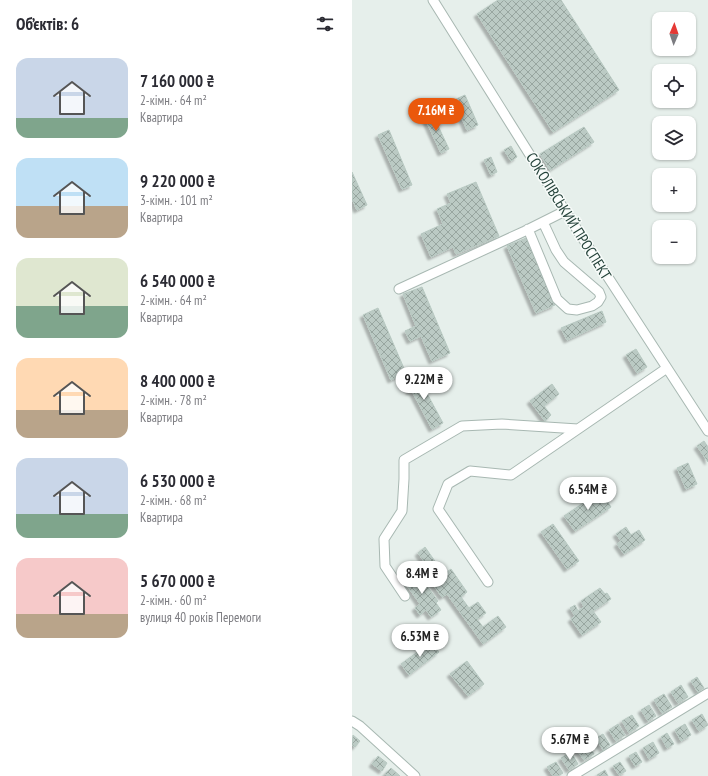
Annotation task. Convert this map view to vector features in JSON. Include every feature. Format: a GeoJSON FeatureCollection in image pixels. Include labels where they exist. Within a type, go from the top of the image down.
{"type":"FeatureCollection","features":[{"type":"Feature","properties":{"kind":"street","name":"СОКОЛІВСЬКИЙ ПРОСПЕКТ"},"geometry":{"type":"LineString","coordinates":[[433,0],[565,211],[708,431]]}},
{"type":"Feature","properties":{"kind":"street"},"geometry":{"type":"LineString","coordinates":[[399,289],[565,211]]}},
{"type":"Feature","properties":{"kind":"street"},"geometry":{"type":"LineString","coordinates":[[528,229],[557,299],[568,309],[577,310],[592,306],[598,302],[600,297],[599,292],[564,262],[556,250],[543,222]]}},
{"type":"Feature","properties":{"kind":"street"},"geometry":{"type":"LineString","coordinates":[[488,582],[438,509],[448,484],[470,471],[511,475],[667,368]]}},
{"type":"Feature","properties":{"kind":"street"},"geometry":{"type":"LineString","coordinates":[[405,596],[385,566],[384,539],[402,511],[404,460],[462,426],[502,424],[578,429]]}},
{"type":"Feature","properties":{"kind":"street"},"geometry":{"type":"LineString","coordinates":[[572,776],[708,693]]}},
{"type":"Feature","properties":{"kind":"street"},"geometry":{"type":"LineString","coordinates":[[352,721],[360,726],[415,776]]}},
{"type":"Feature","properties":{"kind":"building"},"geometry":{"type":"Polygon","coordinates":[[[498,0],[561,0],[619,90],[553,132],[477,14],[498,0]]]}},
{"type":"Feature","properties":{"kind":"building"},"geometry":{"type":"Polygon","coordinates":[[[465,95],[478,125],[467,130],[454,100],[465,95]]]}},
{"type":"Feature","properties":{"kind":"building"},"geometry":{"type":"Polygon","coordinates":[[[431,111],[449,149],[441,153],[423,114],[431,111]]]}},
{"type":"Feature","properties":{"kind":"building"},"geometry":{"type":"Polygon","coordinates":[[[584,127],[594,142],[550,170],[540,154],[584,127]]]}},
{"type":"Feature","properties":{"kind":"building"},"geometry":{"type":"Polygon","coordinates":[[[389,130],[412,185],[402,189],[378,135],[389,130]]]}},
{"type":"Feature","properties":{"kind":"building"},"geometry":{"type":"Polygon","coordinates":[[[511,146],[517,157],[511,161],[504,150],[511,146]]]}},
{"type":"Feature","properties":{"kind":"building"},"geometry":{"type":"Polygon","coordinates":[[[491,157],[497,172],[491,175],[484,160],[491,157]]]}},
{"type":"Feature","properties":{"kind":"building"},"geometry":{"type":"Polygon","coordinates":[[[352,172],[367,205],[357,210],[352,199],[352,172]]]}},
{"type":"Feature","properties":{"kind":"building"},"geometry":{"type":"Polygon","coordinates":[[[476,182],[499,236],[456,254],[453,247],[431,257],[421,234],[443,224],[437,209],[451,203],[447,194],[476,182]]]}},
{"type":"Feature","properties":{"kind":"building"},"geometry":{"type":"Polygon","coordinates":[[[526,238],[555,305],[536,313],[507,246],[526,238]]]}},
{"type":"Feature","properties":{"kind":"building"},"geometry":{"type":"Polygon","coordinates":[[[422,287],[450,353],[432,361],[421,336],[410,341],[405,331],[416,326],[403,294],[422,287]]]}},
{"type":"Feature","properties":{"kind":"building"},"geometry":{"type":"Polygon","coordinates":[[[378,308],[406,373],[391,380],[363,315],[378,308]]]}},
{"type":"Feature","properties":{"kind":"building"},"geometry":{"type":"Polygon","coordinates":[[[602,311],[606,322],[567,340],[561,328],[602,311]]]}},
{"type":"Feature","properties":{"kind":"building"},"geometry":{"type":"Polygon","coordinates":[[[636,349],[647,367],[637,373],[626,355],[636,349]]]}},
{"type":"Feature","properties":{"kind":"building"},"geometry":{"type":"Polygon","coordinates":[[[417,375],[443,423],[432,429],[412,391],[410,392],[404,381],[417,375]]]}},
{"type":"Feature","properties":{"kind":"building"},"geometry":{"type":"Polygon","coordinates":[[[552,384],[559,394],[544,406],[551,415],[545,421],[530,401],[552,384]]]}},
{"type":"Feature","properties":{"kind":"building"},"geometry":{"type":"Polygon","coordinates":[[[704,441],[708,447],[708,462],[697,446],[704,441]]]}},
{"type":"Feature","properties":{"kind":"building"},"geometry":{"type":"Polygon","coordinates":[[[688,463],[697,484],[686,489],[677,468],[688,463]]]}},
{"type":"Feature","properties":{"kind":"building"},"geometry":{"type":"Polygon","coordinates":[[[601,491],[611,507],[575,531],[564,516],[601,491]]]}},
{"type":"Feature","properties":{"kind":"building"},"geometry":{"type":"Polygon","coordinates":[[[553,524],[579,561],[567,569],[541,532],[553,524]]]}},
{"type":"Feature","properties":{"kind":"building"},"geometry":{"type":"Polygon","coordinates":[[[626,527],[631,535],[639,530],[645,540],[624,554],[617,544],[621,541],[616,534],[626,527]]]}},
{"type":"Feature","properties":{"kind":"building"},"geometry":{"type":"Polygon","coordinates":[[[425,547],[444,574],[451,569],[467,592],[461,597],[469,608],[478,602],[486,613],[477,619],[483,627],[498,616],[506,627],[483,644],[447,594],[442,597],[431,582],[436,578],[418,553],[425,547]]]}},
{"type":"Feature","properties":{"kind":"building"},"geometry":{"type":"Polygon","coordinates":[[[416,571],[438,601],[436,603],[441,610],[431,617],[426,610],[420,615],[415,608],[420,604],[403,580],[416,571]]]}},
{"type":"Feature","properties":{"kind":"building"},"geometry":{"type":"Polygon","coordinates":[[[600,588],[605,594],[607,593],[611,599],[593,611],[601,622],[582,635],[571,619],[575,616],[570,608],[575,605],[578,611],[584,607],[581,601],[600,588]]]}},
{"type":"Feature","properties":{"kind":"building"},"geometry":{"type":"Polygon","coordinates":[[[431,642],[439,652],[409,675],[401,664],[431,642]]]}},
{"type":"Feature","properties":{"kind":"building"},"geometry":{"type":"Polygon","coordinates":[[[467,661],[484,684],[468,696],[450,674],[467,661]]]}},
{"type":"Feature","properties":{"kind":"building"},"geometry":{"type":"Polygon","coordinates":[[[697,677],[704,688],[698,692],[691,681],[697,677]]]}},
{"type":"Feature","properties":{"kind":"building"},"geometry":{"type":"Polygon","coordinates":[[[681,685],[688,697],[678,703],[671,692],[681,685]]]}},
{"type":"Feature","properties":{"kind":"building"},"geometry":{"type":"Polygon","coordinates":[[[664,694],[672,707],[662,713],[654,700],[664,694]]]}},
{"type":"Feature","properties":{"kind":"building"},"geometry":{"type":"Polygon","coordinates":[[[649,705],[656,716],[648,721],[641,710],[649,705]]]}},
{"type":"Feature","properties":{"kind":"building"},"geometry":{"type":"Polygon","coordinates":[[[702,714],[708,725],[699,731],[692,720],[702,714]]]}},
{"type":"Feature","properties":{"kind":"building"},"geometry":{"type":"Polygon","coordinates":[[[632,715],[639,726],[629,733],[622,721],[632,715]]]}},
{"type":"Feature","properties":{"kind":"building"},"geometry":{"type":"Polygon","coordinates":[[[618,724],[625,735],[616,741],[609,730],[618,724]]]}},
{"type":"Feature","properties":{"kind":"building"},"geometry":{"type":"Polygon","coordinates":[[[685,724],[691,735],[681,741],[675,730],[685,724]]]}},
{"type":"Feature","properties":{"kind":"building"},"geometry":{"type":"Polygon","coordinates":[[[667,733],[674,744],[667,748],[661,737],[667,733]]]}},
{"type":"Feature","properties":{"kind":"building"},"geometry":{"type":"Polygon","coordinates":[[[603,734],[610,745],[603,750],[596,738],[603,734]]]}},
{"type":"Feature","properties":{"kind":"building"},"geometry":{"type":"Polygon","coordinates":[[[353,735],[360,741],[355,747],[352,745],[353,735]]]}},
{"type":"Feature","properties":{"kind":"building"},"geometry":{"type":"Polygon","coordinates":[[[653,742],[659,753],[649,759],[643,748],[653,742]]]}},
{"type":"Feature","properties":{"kind":"building"},"geometry":{"type":"Polygon","coordinates":[[[588,743],[594,754],[584,760],[577,750],[588,743]]]}},
{"type":"Feature","properties":{"kind":"building"},"geometry":{"type":"Polygon","coordinates":[[[571,752],[578,764],[569,770],[561,758],[571,752]]]}},
{"type":"Feature","properties":{"kind":"building"},"geometry":{"type":"Polygon","coordinates":[[[636,752],[642,762],[635,766],[629,756],[636,752]]]}},
{"type":"Feature","properties":{"kind":"building"},"geometry":{"type":"Polygon","coordinates":[[[378,756],[387,763],[382,771],[372,764],[378,756]]]}},
{"type":"Feature","properties":{"kind":"building"},"geometry":{"type":"Polygon","coordinates":[[[556,762],[563,773],[558,776],[553,776],[547,767],[556,762]]]}},
{"type":"Feature","properties":{"kind":"building"},"geometry":{"type":"Polygon","coordinates":[[[620,762],[626,771],[619,775],[613,766],[620,762]]]}},
{"type":"Feature","properties":{"kind":"building"},"geometry":{"type":"Polygon","coordinates":[[[391,768],[400,776],[387,776],[385,774],[391,768]]]}},
{"type":"Feature","properties":{"kind":"building"},"geometry":{"type":"Polygon","coordinates":[[[605,770],[608,776],[597,775],[605,770]]]}}]}
